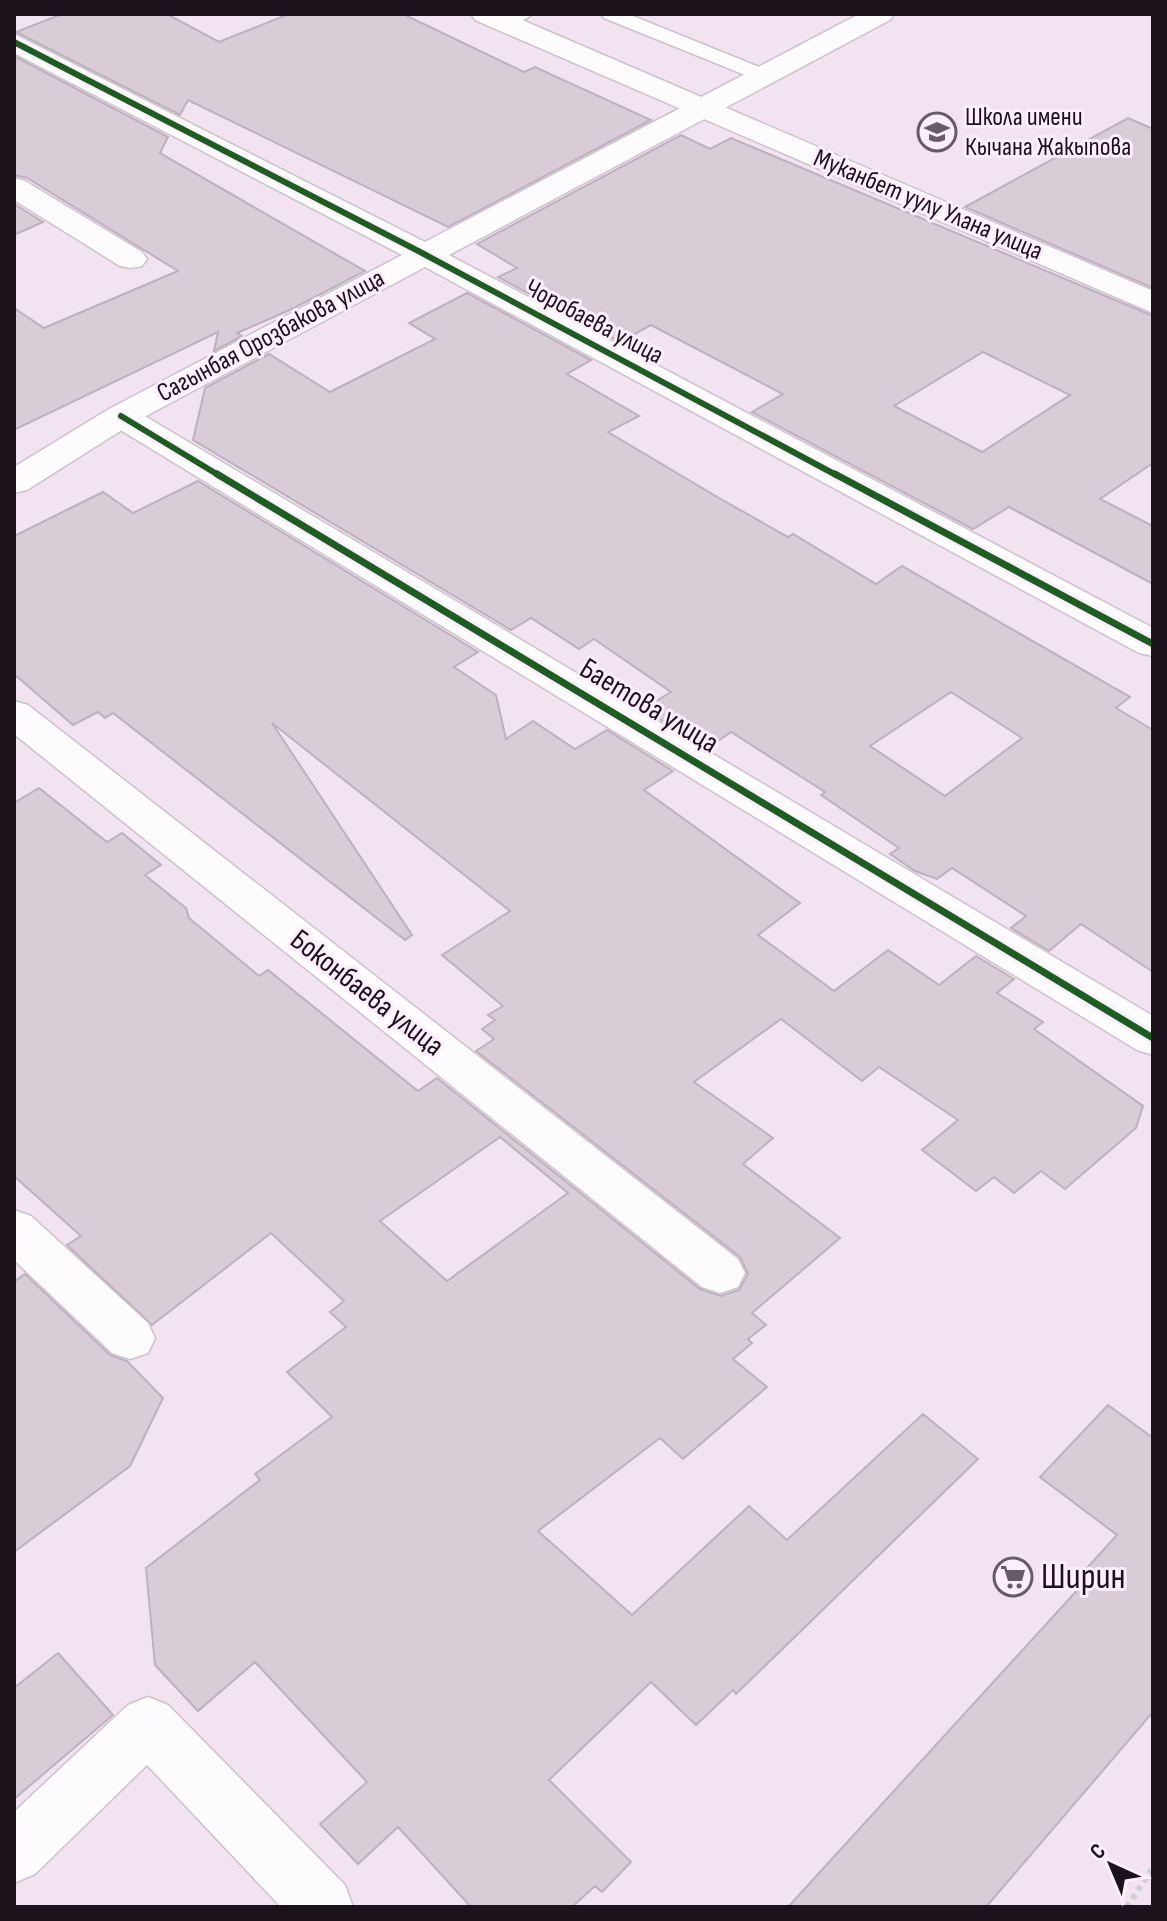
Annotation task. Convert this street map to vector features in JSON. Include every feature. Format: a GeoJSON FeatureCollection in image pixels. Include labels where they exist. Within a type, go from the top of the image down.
{"type":"FeatureCollection","features":[{"type":"Feature","properties":{"kind":"street","name":"Сагынбая Орозбакова улица"},"geometry":{"type":"LineString","coordinates":[[14,482],[121,416],[880,14]]}},
{"type":"Feature","properties":{"kind":"street","name":"Муканбет уулу Улана улица"},"geometry":{"type":"LineString","coordinates":[[505,17],[703,108],[1153,303]]}},
{"type":"Feature","properties":{"kind":"street","name":"Чоробаева улица"},"geometry":{"type":"LineString","coordinates":[[14,42],[424,254],[1153,644]]}},
{"type":"Feature","properties":{"kind":"street"},"geometry":{"type":"LineString","coordinates":[[14,187],[131,259]]}},
{"type":"Feature","properties":{"kind":"street","name":"Баетова улица"},"geometry":{"type":"LineString","coordinates":[[121,416],[1153,1038]]}},
{"type":"Feature","properties":{"kind":"street","name":"Боконбаева улица"},"geometry":{"type":"LineString","coordinates":[[14,714],[720,1273]]}},
{"type":"Feature","properties":{"kind":"street"},"geometry":{"type":"LineString","coordinates":[[14,1230],[130,1338]]}},
{"type":"Feature","properties":{"kind":"street"},"geometry":{"type":"LineString","coordinates":[[14,1853],[148,1725],[323,1907]]}},
{"type":"Feature","properties":{"kind":"lane"},"geometry":{"type":"LineString","coordinates":[[611,14],[762,75]]}},
{"type":"Feature","properties":{"kind":"path"},"geometry":{"type":"LineString","coordinates":[[1127,1907],[1153,1867]]}},
{"type":"Feature","properties":{"kind":"building"},"geometry":{"type":"Polygon","coordinates":[[[62,14],[167,14],[219,42],[289,14],[403,14],[524,72],[535,67],[651,120],[448,227],[188,100],[180,115],[16,32],[62,14]]]}},
{"type":"Feature","properties":{"kind":"building"},"geometry":{"type":"Polygon","coordinates":[[[14,56],[168,137],[160,153],[365,271],[237,333],[242,336],[214,351],[218,332],[14,430],[14,308],[44,328],[178,271],[27,178],[14,175],[14,56]]]}},
{"type":"Feature","properties":{"kind":"building"},"geometry":{"type":"Polygon","coordinates":[[[1128,118],[1153,129],[1153,288],[965,207],[1128,118]]]}},
{"type":"Feature","properties":{"kind":"building"},"geometry":{"type":"Polygon","coordinates":[[[681,135],[710,149],[731,138],[1153,316],[1153,463],[1100,499],[1153,526],[1153,584],[1009,507],[973,529],[752,412],[783,394],[651,325],[620,342],[498,277],[517,268],[477,244],[681,135]],[[983,352],[894,406],[982,452],[1070,395],[983,352]]]}},
{"type":"Feature","properties":{"kind":"building"},"geometry":{"type":"Polygon","coordinates":[[[14,204],[43,222],[14,235],[14,204]]]}},
{"type":"Feature","properties":{"kind":"building"},"geometry":{"type":"Polygon","coordinates":[[[467,293],[591,360],[567,374],[639,416],[608,432],[719,498],[788,537],[793,534],[876,584],[902,566],[1130,697],[1116,708],[1153,730],[1153,972],[1081,924],[1049,951],[1011,928],[1026,916],[952,868],[937,879],[915,871],[890,854],[899,848],[821,795],[825,792],[731,732],[708,748],[643,709],[671,692],[594,639],[579,649],[531,618],[511,630],[193,440],[205,388],[269,354],[330,392],[435,339],[409,323],[467,293]],[[951,692],[870,746],[945,796],[1022,738],[951,692]]]}},
{"type":"Feature","properties":{"kind":"building"},"geometry":{"type":"Polygon","coordinates":[[[198,481],[478,652],[454,667],[496,695],[506,739],[533,721],[575,749],[607,730],[673,771],[644,790],[800,903],[758,935],[834,991],[888,950],[939,985],[976,956],[1014,979],[997,993],[1043,1022],[1034,1029],[1143,1106],[1136,1128],[1065,1189],[1041,1171],[1014,1193],[994,1177],[976,1191],[922,1150],[958,1120],[879,1067],[862,1081],[781,1019],[694,1082],[773,1138],[743,1164],[840,1238],[752,1313],[766,1325],[748,1339],[752,1343],[733,1359],[767,1387],[683,1459],[660,1438],[538,1531],[632,1615],[749,1506],[787,1540],[923,1414],[978,1459],[736,1694],[733,1690],[696,1725],[651,1682],[549,1780],[631,1862],[602,1892],[595,1886],[572,1907],[471,1907],[398,1827],[358,1864],[320,1824],[367,1782],[255,1662],[198,1711],[155,1665],[146,1568],[260,1480],[255,1474],[332,1417],[287,1372],[346,1327],[330,1312],[344,1301],[271,1233],[152,1325],[67,1245],[81,1236],[14,1176],[14,803],[39,788],[107,842],[122,833],[161,865],[145,875],[186,908],[189,918],[259,976],[268,970],[418,1091],[437,1078],[700,1289],[721,1296],[739,1290],[748,1274],[740,1257],[476,1051],[494,1039],[482,1029],[495,1020],[488,1015],[503,1006],[442,955],[510,911],[272,723],[412,935],[405,940],[113,713],[105,718],[98,712],[73,725],[14,674],[14,536],[103,492],[133,513],[198,481]],[[500,1137],[380,1221],[447,1281],[568,1193],[500,1137]]]}},
{"type":"Feature","properties":{"kind":"building"},"geometry":{"type":"Polygon","coordinates":[[[25,1274],[110,1355],[127,1361],[163,1398],[130,1466],[14,1552],[14,1282],[25,1274]]]}},
{"type":"Feature","properties":{"kind":"building"},"geometry":{"type":"Polygon","coordinates":[[[1108,1405],[1153,1438],[1153,1712],[986,1907],[788,1907],[1082,1585],[1076,1580],[1117,1535],[1040,1477],[1108,1405]]]}},
{"type":"Feature","properties":{"kind":"building"},"geometry":{"type":"Polygon","coordinates":[[[58,1653],[113,1715],[14,1799],[14,1688],[58,1653]]]}},
{"type":"Feature","properties":{"kind":"cycle path"},"geometry":{"type":"LineString","coordinates":[[14,42],[424,254],[1153,644]]}},
{"type":"Feature","properties":{"kind":"cycle path"},"geometry":{"type":"LineString","coordinates":[[121,416],[1153,1038]]}},
{"type":"Feature","properties":{"kind":"place","name":"Школа имени Кычана Жакыпова"},"geometry":{"type":"Point","coordinates":[937,132]}},
{"type":"Feature","properties":{"kind":"place","name":"Ширин"},"geometry":{"type":"Point","coordinates":[1013,1577]}}]}
